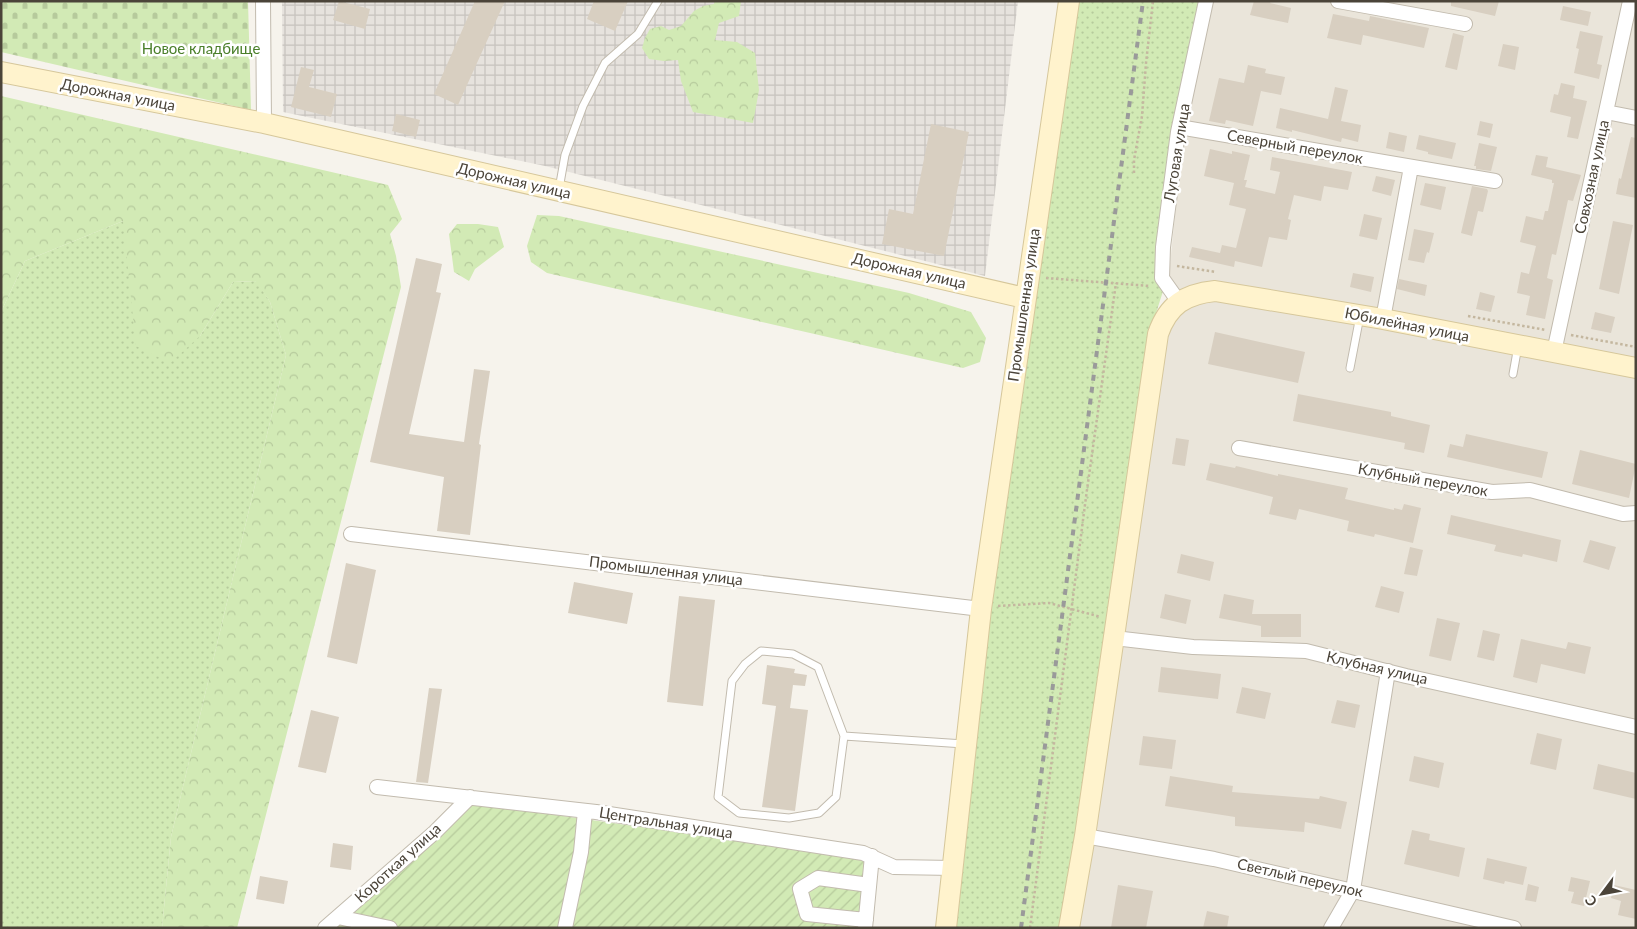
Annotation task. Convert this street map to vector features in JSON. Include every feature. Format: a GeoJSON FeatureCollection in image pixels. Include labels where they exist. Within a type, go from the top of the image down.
{"type":"FeatureCollection","features":[{"type":"Feature","properties":{"kind":"street"},"geometry":{"type":"LineString","coordinates":[[263,1],[264,123]]}},
{"type":"Feature","properties":{"kind":"street","name":"Промышленная улица"},"geometry":{"type":"LineString","coordinates":[[946,928],[981,608],[1069,1]]}},
{"type":"Feature","properties":{"kind":"street","name":"Луговая улица"},"geometry":{"type":"LineString","coordinates":[[1179,302],[1162,278],[1164,247],[1179,126],[1206,1]]}},
{"type":"Feature","properties":{"kind":"street"},"geometry":{"type":"LineString","coordinates":[[1338,1],[1465,24]]}},
{"type":"Feature","properties":{"kind":"street","name":"Совхозная улица"},"geometry":{"type":"LineString","coordinates":[[1554,352],[1630,1]]}},
{"type":"Feature","properties":{"kind":"street","name":"Дорожная улица"},"geometry":{"type":"LineString","coordinates":[[1,72],[264,123],[1025,298]]}},
{"type":"Feature","properties":{"kind":"street"},"geometry":{"type":"LineString","coordinates":[[1606,112],[1636,118]]}},
{"type":"Feature","properties":{"kind":"street","name":"Северный переулок"},"geometry":{"type":"LineString","coordinates":[[1179,126],[1495,181]]}},
{"type":"Feature","properties":{"kind":"street"},"geometry":{"type":"LineString","coordinates":[[1383,320],[1411,166]]}},
{"type":"Feature","properties":{"kind":"street","name":"Юбилейная улица"},"geometry":{"type":"LineString","coordinates":[[1179,302],[1198,293],[1215,291],[1360,315],[1636,368]]}},
{"type":"Feature","properties":{"kind":"street"},"geometry":{"type":"LineString","coordinates":[[1069,928],[1085,836],[1158,334],[1162,322],[1179,302]]}},
{"type":"Feature","properties":{"kind":"street","name":"Клубный переулок"},"geometry":{"type":"LineString","coordinates":[[1239,448],[1492,492],[1530,490],[1623,514],[1636,513]]}},
{"type":"Feature","properties":{"kind":"street","name":"Промышленная улица"},"geometry":{"type":"LineString","coordinates":[[351,534],[981,608]]}},
{"type":"Feature","properties":{"kind":"street","name":"Клубная улица"},"geometry":{"type":"LineString","coordinates":[[1115,630],[1193,647],[1306,651],[1636,727]]}},
{"type":"Feature","properties":{"kind":"street"},"geometry":{"type":"LineString","coordinates":[[1330,928],[1353,890],[1388,671]]}},
{"type":"Feature","properties":{"kind":"street","name":"Центральная улица"},"geometry":{"type":"LineString","coordinates":[[377,787],[585,811],[863,853],[894,867],[953,868]]}},
{"type":"Feature","properties":{"kind":"street","name":"Короткая улица"},"geometry":{"type":"LineString","coordinates":[[325,928],[435,832],[470,797]]}},
{"type":"Feature","properties":{"kind":"street"},"geometry":{"type":"LineString","coordinates":[[564,928],[581,852],[585,811]]}},
{"type":"Feature","properties":{"kind":"street","name":"Светлый переулок"},"geometry":{"type":"LineString","coordinates":[[1085,836],[1214,858],[1505,927]]}},
{"type":"Feature","properties":{"kind":"street"},"geometry":{"type":"LineString","coordinates":[[869,885],[818,878],[800,889],[806,914],[866,924],[872,856]]}},
{"type":"Feature","properties":{"kind":"street"},"geometry":{"type":"LineString","coordinates":[[338,917],[390,928]]}},
{"type":"Feature","properties":{"kind":"lane"},"geometry":{"type":"LineString","coordinates":[[558,191],[565,155],[583,106],[605,63],[638,34],[658,1]]}},
{"type":"Feature","properties":{"kind":"lane"},"geometry":{"type":"LineString","coordinates":[[1350,368],[1360,315]]}},
{"type":"Feature","properties":{"kind":"lane"},"geometry":{"type":"LineString","coordinates":[[1513,374],[1518,346]]}},
{"type":"Feature","properties":{"kind":"lane"},"geometry":{"type":"LineString","coordinates":[[762,651],[793,654],[818,667],[844,736],[836,797],[819,813],[789,818],[739,813],[718,797],[732,681],[745,664],[762,651]]}},
{"type":"Feature","properties":{"kind":"lane"},"geometry":{"type":"LineString","coordinates":[[844,736],[966,744]]}},
{"type":"Feature","properties":{"kind":"path"},"geometry":{"type":"LineString","coordinates":[[1134,173],[1134,160],[1142,116],[1153,1]]}},
{"type":"Feature","properties":{"kind":"path"},"geometry":{"type":"LineString","coordinates":[[1028,277],[1156,286]]}},
{"type":"Feature","properties":{"kind":"path"},"geometry":{"type":"LineString","coordinates":[[1030,928],[1116,283]]}},
{"type":"Feature","properties":{"kind":"path"},"geometry":{"type":"LineString","coordinates":[[981,608],[1049,603],[1072,610],[1115,630]]}},
{"type":"Feature","properties":{"kind":"shaded area"},"geometry":{"type":"Polygon","coordinates":[[[282,1],[1018,1],[985,276],[545,166],[283,112],[282,1]]]}},
{"type":"Feature","properties":{"kind":"shaded area"},"geometry":{"type":"Polygon","coordinates":[[[1211,1],[1636,1],[1636,928],[1078,928],[1163,336],[1183,134],[1211,1]]]}},
{"type":"Feature","properties":{"kind":"green space","name":"Новое кладбище"},"geometry":{"type":"Polygon","coordinates":[[[1,1],[248,1],[251,110],[1,52],[1,1]]]}},
{"type":"Feature","properties":{"kind":"green space"},"geometry":{"type":"Polygon","coordinates":[[[715,1],[741,1],[739,16],[719,23],[715,40],[737,42],[755,53],[759,90],[753,123],[693,112],[681,81],[678,60],[649,59],[642,48],[650,29],[661,26],[669,30],[681,26],[694,11],[703,6],[714,4],[715,1]]]}},
{"type":"Feature","properties":{"kind":"green space"},"geometry":{"type":"Polygon","coordinates":[[[1075,1],[1199,1],[1172,129],[1158,249],[1164,288],[1151,329],[1131,477],[1061,928],[955,928],[1012,423],[1075,1]]]}},
{"type":"Feature","properties":{"kind":"green space"},"geometry":{"type":"Polygon","coordinates":[[[1,96],[388,185],[402,219],[390,234],[401,287],[237,928],[162,928],[171,837],[286,355],[270,302],[256,281],[233,282],[200,336],[170,363],[136,346],[123,221],[25,261],[1,312],[1,96]]]}},
{"type":"Feature","properties":{"kind":"green space"},"geometry":{"type":"Polygon","coordinates":[[[537,215],[559,216],[909,293],[971,312],[986,338],[980,362],[963,368],[547,273],[531,262],[527,246],[537,215]]]}},
{"type":"Feature","properties":{"kind":"green space"},"geometry":{"type":"Polygon","coordinates":[[[123,221],[200,336],[233,282],[257,281],[270,302],[286,355],[171,837],[162,928],[1,928],[1,312],[25,261],[123,221]]]}},
{"type":"Feature","properties":{"kind":"green space"},"geometry":{"type":"Polygon","coordinates":[[[457,224],[478,224],[498,227],[504,247],[475,269],[469,281],[454,272],[449,234],[457,224]]]}},
{"type":"Feature","properties":{"kind":"green space"},"geometry":{"type":"Polygon","coordinates":[[[470,803],[874,860],[864,928],[328,928],[470,803]]]}},
{"type":"Feature","properties":{"kind":"building"},"geometry":{"type":"Polygon","coordinates":[[[339,1],[370,9],[365,29],[333,20],[339,1]]]}},
{"type":"Feature","properties":{"kind":"building"},"geometry":{"type":"Polygon","coordinates":[[[475,1],[505,1],[458,105],[434,94],[475,1]]]}},
{"type":"Feature","properties":{"kind":"building"},"geometry":{"type":"Polygon","coordinates":[[[594,1],[628,1],[615,31],[587,19],[594,1]]]}},
{"type":"Feature","properties":{"kind":"building"},"geometry":{"type":"Polygon","coordinates":[[[1254,1],[1271,1],[1270,3],[1291,8],[1288,23],[1250,15],[1254,1]]]}},
{"type":"Feature","properties":{"kind":"building"},"geometry":{"type":"Polygon","coordinates":[[[1451,1],[1499,1],[1495,16],[1451,6],[1451,1]]]}},
{"type":"Feature","properties":{"kind":"building"},"geometry":{"type":"Polygon","coordinates":[[[1563,6],[1591,12],[1588,26],[1560,20],[1563,6]]]}},
{"type":"Feature","properties":{"kind":"building"},"geometry":{"type":"Polygon","coordinates":[[[1333,14],[1369,21],[1370,16],[1429,28],[1424,48],[1363,35],[1361,45],[1327,38],[1333,14]]]}},
{"type":"Feature","properties":{"kind":"building"},"geometry":{"type":"Polygon","coordinates":[[[1580,31],[1603,36],[1597,64],[1602,65],[1599,79],[1574,73],[1579,49],[1576,48],[1580,31]]]}},
{"type":"Feature","properties":{"kind":"building"},"geometry":{"type":"Polygon","coordinates":[[[1453,33],[1464,36],[1457,70],[1445,67],[1453,33]]]}},
{"type":"Feature","properties":{"kind":"building"},"geometry":{"type":"Polygon","coordinates":[[[1503,44],[1519,47],[1515,70],[1498,66],[1503,44]]]}},
{"type":"Feature","properties":{"kind":"building"},"geometry":{"type":"Polygon","coordinates":[[[1248,65],[1266,69],[1265,73],[1285,77],[1281,95],[1261,91],[1253,126],[1226,120],[1225,124],[1209,121],[1219,78],[1244,83],[1248,65]]]}},
{"type":"Feature","properties":{"kind":"building"},"geometry":{"type":"Polygon","coordinates":[[[301,67],[314,70],[309,87],[337,94],[331,117],[291,107],[301,67]]]}},
{"type":"Feature","properties":{"kind":"building"},"geometry":{"type":"Polygon","coordinates":[[[1561,83],[1575,86],[1573,98],[1587,101],[1578,139],[1567,137],[1571,117],[1550,112],[1554,94],[1558,95],[1561,83]]]}},
{"type":"Feature","properties":{"kind":"building"},"geometry":{"type":"Polygon","coordinates":[[[1335,87],[1348,90],[1341,121],[1361,125],[1358,142],[1342,138],[1341,142],[1276,128],[1280,108],[1328,119],[1335,87]]]}},
{"type":"Feature","properties":{"kind":"building"},"geometry":{"type":"Polygon","coordinates":[[[396,114],[420,120],[416,137],[392,131],[396,114]]]}},
{"type":"Feature","properties":{"kind":"building"},"geometry":{"type":"Polygon","coordinates":[[[1480,121],[1493,124],[1490,138],[1477,135],[1480,121]]]}},
{"type":"Feature","properties":{"kind":"building"},"geometry":{"type":"Polygon","coordinates":[[[931,124],[969,132],[944,256],[882,244],[889,209],[913,214],[931,124]]]}},
{"type":"Feature","properties":{"kind":"building"},"geometry":{"type":"Polygon","coordinates":[[[1389,132],[1407,136],[1404,152],[1386,148],[1389,132]]]}},
{"type":"Feature","properties":{"kind":"building"},"geometry":{"type":"Polygon","coordinates":[[[1419,135],[1456,143],[1452,159],[1428,154],[1428,152],[1416,149],[1419,135]]]}},
{"type":"Feature","properties":{"kind":"building"},"geometry":{"type":"Polygon","coordinates":[[[1631,137],[1636,138],[1636,198],[1616,194],[1631,137]]]}},
{"type":"Feature","properties":{"kind":"building"},"geometry":{"type":"Polygon","coordinates":[[[1479,143],[1497,147],[1491,171],[1476,169],[1476,166],[1474,166],[1479,143]]]}},
{"type":"Feature","properties":{"kind":"building"},"geometry":{"type":"Polygon","coordinates":[[[1210,149],[1232,154],[1232,151],[1250,155],[1244,180],[1247,180],[1245,187],[1275,194],[1280,172],[1270,170],[1272,157],[1352,172],[1348,190],[1324,186],[1321,201],[1294,195],[1288,219],[1291,220],[1287,240],[1269,237],[1262,267],[1235,261],[1234,267],[1189,257],[1192,247],[1220,253],[1222,245],[1236,248],[1246,209],[1229,205],[1234,183],[1204,176],[1210,149]]]}},
{"type":"Feature","properties":{"kind":"building"},"geometry":{"type":"Polygon","coordinates":[[[1536,155],[1548,157],[1546,167],[1581,175],[1573,201],[1568,200],[1556,255],[1552,254],[1547,278],[1553,280],[1545,319],[1526,315],[1530,296],[1517,293],[1521,272],[1529,274],[1536,246],[1520,242],[1526,216],[1543,220],[1545,211],[1548,211],[1554,183],[1552,183],[1552,180],[1531,175],[1536,155]]]}},
{"type":"Feature","properties":{"kind":"building"},"geometry":{"type":"Polygon","coordinates":[[[1376,176],[1395,180],[1391,196],[1372,191],[1376,176]]]}},
{"type":"Feature","properties":{"kind":"building"},"geometry":{"type":"Polygon","coordinates":[[[1425,183],[1446,187],[1441,210],[1420,205],[1425,183]]]}},
{"type":"Feature","properties":{"kind":"building"},"geometry":{"type":"Polygon","coordinates":[[[1472,186],[1487,189],[1488,191],[1483,212],[1478,211],[1472,236],[1461,233],[1472,186]]]}},
{"type":"Feature","properties":{"kind":"building"},"geometry":{"type":"Polygon","coordinates":[[[1364,214],[1382,218],[1377,240],[1359,236],[1364,214]]]}},
{"type":"Feature","properties":{"kind":"building"},"geometry":{"type":"Polygon","coordinates":[[[1613,221],[1633,225],[1619,294],[1599,289],[1613,221]]]}},
{"type":"Feature","properties":{"kind":"building"},"geometry":{"type":"Polygon","coordinates":[[[1414,229],[1434,233],[1429,253],[1427,252],[1424,263],[1408,260],[1414,229]]]}},
{"type":"Feature","properties":{"kind":"building"},"geometry":{"type":"Polygon","coordinates":[[[416,258],[442,264],[436,292],[441,293],[409,434],[464,442],[474,369],[490,371],[479,444],[481,445],[470,535],[437,531],[444,477],[370,462],[416,258]]]}},
{"type":"Feature","properties":{"kind":"building"},"geometry":{"type":"Polygon","coordinates":[[[1353,273],[1374,277],[1371,292],[1350,287],[1353,273]]]}},
{"type":"Feature","properties":{"kind":"building"},"geometry":{"type":"Polygon","coordinates":[[[1399,279],[1427,285],[1425,296],[1397,289],[1399,279]]]}},
{"type":"Feature","properties":{"kind":"building"},"geometry":{"type":"Polygon","coordinates":[[[1480,292],[1495,296],[1491,312],[1476,309],[1480,292]]]}},
{"type":"Feature","properties":{"kind":"building"},"geometry":{"type":"Polygon","coordinates":[[[1595,312],[1615,317],[1611,333],[1591,329],[1595,312]]]}},
{"type":"Feature","properties":{"kind":"building"},"geometry":{"type":"Polygon","coordinates":[[[1215,332],[1305,352],[1298,383],[1208,364],[1215,332]]]}},
{"type":"Feature","properties":{"kind":"building"},"geometry":{"type":"Polygon","coordinates":[[[1298,394],[1391,412],[1391,416],[1430,425],[1424,453],[1404,449],[1405,443],[1293,421],[1298,394]]]}},
{"type":"Feature","properties":{"kind":"building"},"geometry":{"type":"Polygon","coordinates":[[[1466,434],[1548,452],[1542,478],[1447,457],[1450,444],[1463,447],[1466,434]]]}},
{"type":"Feature","properties":{"kind":"building"},"geometry":{"type":"Polygon","coordinates":[[[1176,438],[1189,440],[1185,466],[1172,464],[1176,438]]]}},
{"type":"Feature","properties":{"kind":"building"},"geometry":{"type":"Polygon","coordinates":[[[1580,450],[1636,464],[1629,498],[1572,484],[1580,450]]]}},
{"type":"Feature","properties":{"kind":"building"},"geometry":{"type":"Polygon","coordinates":[[[1210,463],[1235,468],[1236,466],[1278,476],[1278,474],[1348,488],[1345,499],[1394,510],[1394,508],[1402,510],[1404,504],[1421,508],[1413,543],[1375,534],[1374,537],[1347,531],[1349,521],[1299,509],[1296,520],[1269,514],[1273,497],[1206,480],[1210,463]]]}},
{"type":"Feature","properties":{"kind":"building"},"geometry":{"type":"Polygon","coordinates":[[[1451,515],[1561,540],[1557,562],[1523,554],[1522,557],[1494,551],[1496,545],[1447,534],[1451,515]]]}},
{"type":"Feature","properties":{"kind":"building"},"geometry":{"type":"Polygon","coordinates":[[[1590,540],[1616,547],[1609,570],[1583,562],[1590,540]]]}},
{"type":"Feature","properties":{"kind":"building"},"geometry":{"type":"Polygon","coordinates":[[[1410,547],[1423,550],[1417,576],[1404,574],[1410,547]]]}},
{"type":"Feature","properties":{"kind":"building"},"geometry":{"type":"Polygon","coordinates":[[[1181,554],[1214,562],[1210,581],[1177,573],[1181,554]]]}},
{"type":"Feature","properties":{"kind":"building"},"geometry":{"type":"Polygon","coordinates":[[[346,563],[376,570],[357,664],[327,657],[346,563]]]}},
{"type":"Feature","properties":{"kind":"building"},"geometry":{"type":"Polygon","coordinates":[[[574,582],[633,593],[627,624],[568,613],[574,582]]]}},
{"type":"Feature","properties":{"kind":"building"},"geometry":{"type":"Polygon","coordinates":[[[1381,586],[1404,592],[1399,613],[1375,607],[1381,586]]]}},
{"type":"Feature","properties":{"kind":"building"},"geometry":{"type":"Polygon","coordinates":[[[1165,594],[1191,600],[1186,624],[1160,618],[1165,594]]]}},
{"type":"Feature","properties":{"kind":"building"},"geometry":{"type":"Polygon","coordinates":[[[1224,594],[1254,600],[1252,614],[1301,614],[1301,637],[1261,637],[1261,626],[1219,618],[1224,594]]]}},
{"type":"Feature","properties":{"kind":"building"},"geometry":{"type":"Polygon","coordinates":[[[679,596],[715,600],[703,706],[667,702],[679,596]]]}},
{"type":"Feature","properties":{"kind":"building"},"geometry":{"type":"Polygon","coordinates":[[[1437,618],[1460,623],[1451,661],[1429,656],[1437,618]]]}},
{"type":"Feature","properties":{"kind":"building"},"geometry":{"type":"Polygon","coordinates":[[[1483,630],[1500,634],[1494,661],[1477,657],[1483,630]]]}},
{"type":"Feature","properties":{"kind":"building"},"geometry":{"type":"Polygon","coordinates":[[[1521,639],[1566,649],[1568,642],[1591,647],[1585,674],[1541,664],[1537,683],[1513,677],[1521,639]]]}},
{"type":"Feature","properties":{"kind":"building"},"geometry":{"type":"Polygon","coordinates":[[[767,665],[795,669],[794,673],[807,675],[805,686],[793,685],[790,708],[808,710],[795,811],[762,807],[776,706],[762,704],[767,665]]]}},
{"type":"Feature","properties":{"kind":"building"},"geometry":{"type":"Polygon","coordinates":[[[1161,667],[1221,674],[1218,699],[1158,692],[1161,667]]]}},
{"type":"Feature","properties":{"kind":"building"},"geometry":{"type":"Polygon","coordinates":[[[1242,687],[1271,693],[1265,719],[1236,713],[1242,687]]]}},
{"type":"Feature","properties":{"kind":"building"},"geometry":{"type":"Polygon","coordinates":[[[429,688],[442,689],[428,783],[416,782],[429,688]]]}},
{"type":"Feature","properties":{"kind":"building"},"geometry":{"type":"Polygon","coordinates":[[[1337,700],[1360,705],[1355,728],[1331,723],[1337,700]]]}},
{"type":"Feature","properties":{"kind":"building"},"geometry":{"type":"Polygon","coordinates":[[[311,710],[339,717],[326,773],[298,767],[311,710]]]}},
{"type":"Feature","properties":{"kind":"building"},"geometry":{"type":"Polygon","coordinates":[[[1537,733],[1562,739],[1556,770],[1530,764],[1537,733]]]}},
{"type":"Feature","properties":{"kind":"building"},"geometry":{"type":"Polygon","coordinates":[[[1143,736],[1176,740],[1172,769],[1139,765],[1143,736]]]}},
{"type":"Feature","properties":{"kind":"building"},"geometry":{"type":"Polygon","coordinates":[[[1414,756],[1444,763],[1439,788],[1409,781],[1414,756]]]}},
{"type":"Feature","properties":{"kind":"building"},"geometry":{"type":"Polygon","coordinates":[[[1598,764],[1636,773],[1636,799],[1593,789],[1598,764]]]}},
{"type":"Feature","properties":{"kind":"building"},"geometry":{"type":"Polygon","coordinates":[[[1170,776],[1233,786],[1232,792],[1319,799],[1320,796],[1347,802],[1341,829],[1305,822],[1304,832],[1235,826],[1235,817],[1165,806],[1170,776]]]}},
{"type":"Feature","properties":{"kind":"building"},"geometry":{"type":"Polygon","coordinates":[[[1412,830],[1430,834],[1429,840],[1465,848],[1459,877],[1404,864],[1412,830]]]}},
{"type":"Feature","properties":{"kind":"building"},"geometry":{"type":"Polygon","coordinates":[[[333,843],[353,846],[351,870],[330,867],[333,843]]]}},
{"type":"Feature","properties":{"kind":"building"},"geometry":{"type":"Polygon","coordinates":[[[1487,858],[1527,867],[1523,885],[1505,881],[1504,884],[1483,879],[1487,858]]]}},
{"type":"Feature","properties":{"kind":"building"},"geometry":{"type":"Polygon","coordinates":[[[260,876],[288,881],[284,904],[256,899],[260,876]]]}},
{"type":"Feature","properties":{"kind":"building"},"geometry":{"type":"Polygon","coordinates":[[[1571,877],[1590,881],[1584,906],[1571,903],[1574,892],[1568,891],[1571,877]]]}},
{"type":"Feature","properties":{"kind":"building"},"geometry":{"type":"Polygon","coordinates":[[[1528,884],[1539,887],[1536,902],[1525,900],[1528,884]]]}},
{"type":"Feature","properties":{"kind":"building"},"geometry":{"type":"Polygon","coordinates":[[[1118,885],[1153,891],[1146,928],[1111,928],[1118,885]]]}},
{"type":"Feature","properties":{"kind":"building"},"geometry":{"type":"Polygon","coordinates":[[[1614,885],[1636,890],[1636,919],[1618,915],[1621,901],[1611,898],[1614,885]]]}},
{"type":"Feature","properties":{"kind":"building"},"geometry":{"type":"Polygon","coordinates":[[[1207,911],[1229,916],[1227,928],[1203,928],[1207,911]]]}},
{"type":"Feature","properties":{"kind":"railway"},"geometry":{"type":"LineString","coordinates":[[1021,928],[1143,1]]}}]}
